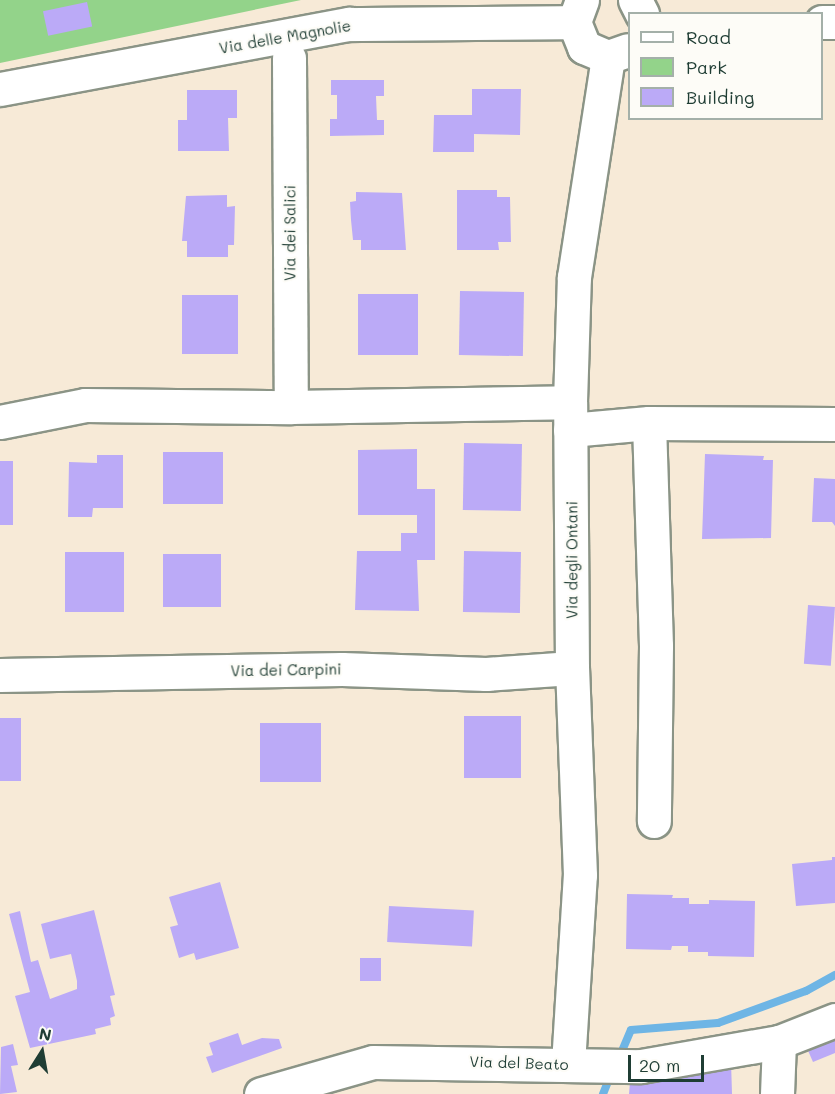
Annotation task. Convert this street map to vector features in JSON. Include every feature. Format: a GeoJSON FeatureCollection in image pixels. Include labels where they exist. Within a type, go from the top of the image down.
{"type":"FeatureCollection","features":[{"type":"Feature","properties":{"kind":"street","name":"Via delle Magnolie"},"geometry":{"type":"LineString","coordinates":[[0,89],[352,12],[578,11]]}},
{"type":"Feature","properties":{"kind":"street"},"geometry":{"type":"LineString","coordinates":[[578,11],[584,47],[619,53]]}},
{"type":"Feature","properties":{"kind":"street","name":"Via degli Ontani"},"geometry":{"type":"LineString","coordinates":[[583,1065],[580,874],[572,668],[570,416],[574,277],[619,53]]}},
{"type":"Feature","properties":{"kind":"street","name":"Via dei Salici"},"geometry":{"type":"LineString","coordinates":[[289,58],[291,407]]}},
{"type":"Feature","properties":{"kind":"street"},"geometry":{"type":"LineString","coordinates":[[0,422],[85,405],[291,407],[570,416],[649,423],[835,424]]}},
{"type":"Feature","properties":{"kind":"street"},"geometry":{"type":"LineString","coordinates":[[649,423],[656,646],[654,821]]}},
{"type":"Feature","properties":{"kind":"street","name":"Via dei Carpini"},"geometry":{"type":"LineString","coordinates":[[0,675],[342,669],[486,674],[572,668]]}},
{"type":"Feature","properties":{"kind":"street","name":"Via del Beato"},"geometry":{"type":"LineString","coordinates":[[261,1094],[373,1062],[641,1066],[779,1042],[835,1020]]}},
{"type":"Feature","properties":{"kind":"street"},"geometry":{"type":"LineString","coordinates":[[777,1094],[779,1042]]}},
{"type":"Feature","properties":{"kind":"green space"},"geometry":{"type":"Polygon","coordinates":[[[0,0],[301,0],[0,63],[0,0]]]}},
{"type":"Feature","properties":{"kind":"building"},"geometry":{"type":"Polygon","coordinates":[[[87,2],[92,26],[48,36],[43,11],[87,2]]]}},
{"type":"Feature","properties":{"kind":"building"},"geometry":{"type":"Polygon","coordinates":[[[331,80],[384,80],[384,96],[376,96],[377,120],[384,120],[384,135],[330,136],[330,119],[337,119],[337,95],[331,95],[331,80]]]}},
{"type":"Feature","properties":{"kind":"building"},"geometry":{"type":"Polygon","coordinates":[[[472,89],[521,89],[520,135],[474,134],[474,152],[433,152],[434,115],[472,115],[472,89]]]}},
{"type":"Feature","properties":{"kind":"building"},"geometry":{"type":"Polygon","coordinates":[[[187,90],[237,90],[237,118],[228,118],[229,151],[178,151],[178,120],[187,120],[187,90]]]}},
{"type":"Feature","properties":{"kind":"building"},"geometry":{"type":"Polygon","coordinates":[[[457,190],[497,190],[497,197],[510,197],[511,242],[498,242],[499,250],[457,250],[457,190]]]}},
{"type":"Feature","properties":{"kind":"building"},"geometry":{"type":"Polygon","coordinates":[[[356,192],[402,193],[406,250],[361,250],[361,240],[353,240],[351,220],[350,202],[356,201],[356,192]]]}},
{"type":"Feature","properties":{"kind":"building"},"geometry":{"type":"Polygon","coordinates":[[[227,195],[227,207],[235,206],[234,245],[228,245],[228,257],[187,257],[187,241],[182,241],[186,196],[227,195]]]}},
{"type":"Feature","properties":{"kind":"building"},"geometry":{"type":"Polygon","coordinates":[[[460,291],[524,292],[523,356],[459,355],[460,291]]]}},
{"type":"Feature","properties":{"kind":"building"},"geometry":{"type":"Polygon","coordinates":[[[358,294],[418,294],[418,355],[358,355],[358,294]]]}},
{"type":"Feature","properties":{"kind":"building"},"geometry":{"type":"Polygon","coordinates":[[[182,295],[238,295],[238,354],[182,354],[182,295]]]}},
{"type":"Feature","properties":{"kind":"building"},"geometry":{"type":"Polygon","coordinates":[[[464,443],[522,444],[521,511],[463,510],[464,443]]]}},
{"type":"Feature","properties":{"kind":"building"},"geometry":{"type":"Polygon","coordinates":[[[417,449],[417,489],[435,489],[435,560],[417,560],[419,611],[355,610],[357,551],[401,551],[401,533],[417,533],[417,515],[358,515],[358,450],[417,449]]]}},
{"type":"Feature","properties":{"kind":"building"},"geometry":{"type":"Polygon","coordinates":[[[163,452],[223,452],[223,504],[163,504],[163,452]]]}},
{"type":"Feature","properties":{"kind":"building"},"geometry":{"type":"Polygon","coordinates":[[[705,454],[764,456],[763,460],[773,460],[771,538],[702,539],[705,454]]]}},
{"type":"Feature","properties":{"kind":"building"},"geometry":{"type":"Polygon","coordinates":[[[97,455],[123,455],[123,508],[93,508],[92,517],[68,517],[69,462],[97,463],[97,455]]]}},
{"type":"Feature","properties":{"kind":"building"},"geometry":{"type":"Polygon","coordinates":[[[0,461],[13,461],[13,525],[0,525],[0,461]]]}},
{"type":"Feature","properties":{"kind":"building"},"geometry":{"type":"Polygon","coordinates":[[[814,478],[835,479],[835,526],[832,522],[812,522],[814,478]]]}},
{"type":"Feature","properties":{"kind":"building"},"geometry":{"type":"Polygon","coordinates":[[[464,551],[521,552],[520,613],[463,612],[464,551]]]}},
{"type":"Feature","properties":{"kind":"building"},"geometry":{"type":"Polygon","coordinates":[[[65,552],[124,552],[124,612],[65,612],[65,552]]]}},
{"type":"Feature","properties":{"kind":"building"},"geometry":{"type":"Polygon","coordinates":[[[163,554],[221,554],[221,607],[163,607],[163,554]]]}},
{"type":"Feature","properties":{"kind":"building"},"geometry":{"type":"Polygon","coordinates":[[[808,605],[835,607],[831,666],[804,664],[808,605]]]}},
{"type":"Feature","properties":{"kind":"building"},"geometry":{"type":"Polygon","coordinates":[[[464,716],[521,716],[521,778],[464,778],[464,716]]]}},
{"type":"Feature","properties":{"kind":"building"},"geometry":{"type":"Polygon","coordinates":[[[0,718],[21,718],[21,781],[0,781],[0,718]]]}},
{"type":"Feature","properties":{"kind":"building"},"geometry":{"type":"Polygon","coordinates":[[[260,723],[321,723],[321,782],[260,782],[260,723]]]}},
{"type":"Feature","properties":{"kind":"building"},"geometry":{"type":"Polygon","coordinates":[[[832,857],[835,857],[835,903],[796,906],[792,864],[832,860],[832,857]]]}},
{"type":"Feature","properties":{"kind":"building"},"geometry":{"type":"Polygon","coordinates":[[[220,882],[239,948],[196,960],[194,953],[179,958],[170,927],[178,925],[169,897],[220,882]]]}},
{"type":"Feature","properties":{"kind":"building"},"geometry":{"type":"Polygon","coordinates":[[[627,894],[673,895],[672,898],[689,898],[689,904],[709,904],[709,900],[755,901],[754,957],[708,956],[708,952],[688,952],[688,946],[672,946],[671,950],[626,949],[627,894]]]}},
{"type":"Feature","properties":{"kind":"building"},"geometry":{"type":"Polygon","coordinates":[[[389,906],[474,910],[472,946],[387,942],[389,906]]]}},
{"type":"Feature","properties":{"kind":"building"},"geometry":{"type":"Polygon","coordinates":[[[94,910],[115,995],[110,996],[115,1016],[110,1018],[111,1025],[95,1029],[96,1034],[30,1048],[15,996],[30,992],[9,914],[20,911],[31,962],[38,960],[50,999],[77,989],[77,981],[71,954],[50,959],[41,924],[94,910]]]}},
{"type":"Feature","properties":{"kind":"building"},"geometry":{"type":"Polygon","coordinates":[[[360,958],[381,958],[381,981],[360,981],[360,958]]]}},
{"type":"Feature","properties":{"kind":"building"},"geometry":{"type":"Polygon","coordinates":[[[835,1025],[835,1053],[813,1062],[803,1039],[835,1025]]]}},
{"type":"Feature","properties":{"kind":"building"},"geometry":{"type":"Polygon","coordinates":[[[238,1033],[242,1045],[262,1038],[279,1039],[282,1048],[212,1073],[206,1057],[213,1055],[209,1043],[238,1033]]]}},
{"type":"Feature","properties":{"kind":"building"},"geometry":{"type":"Polygon","coordinates":[[[13,1044],[18,1065],[11,1066],[17,1092],[0,1094],[1,1047],[13,1044]]]}},
{"type":"Feature","properties":{"kind":"building"},"geometry":{"type":"Polygon","coordinates":[[[731,1062],[732,1094],[629,1094],[631,1070],[731,1062]]]}},
{"type":"Feature","properties":{"kind":"waterway"},"geometry":{"type":"LineString","coordinates":[[619,1058],[631,1030],[718,1023],[806,991],[835,975]]}},
{"type":"Feature","properties":{"kind":"waterway"},"geometry":{"type":"LineString","coordinates":[[603,1094],[611,1074]]}}]}
